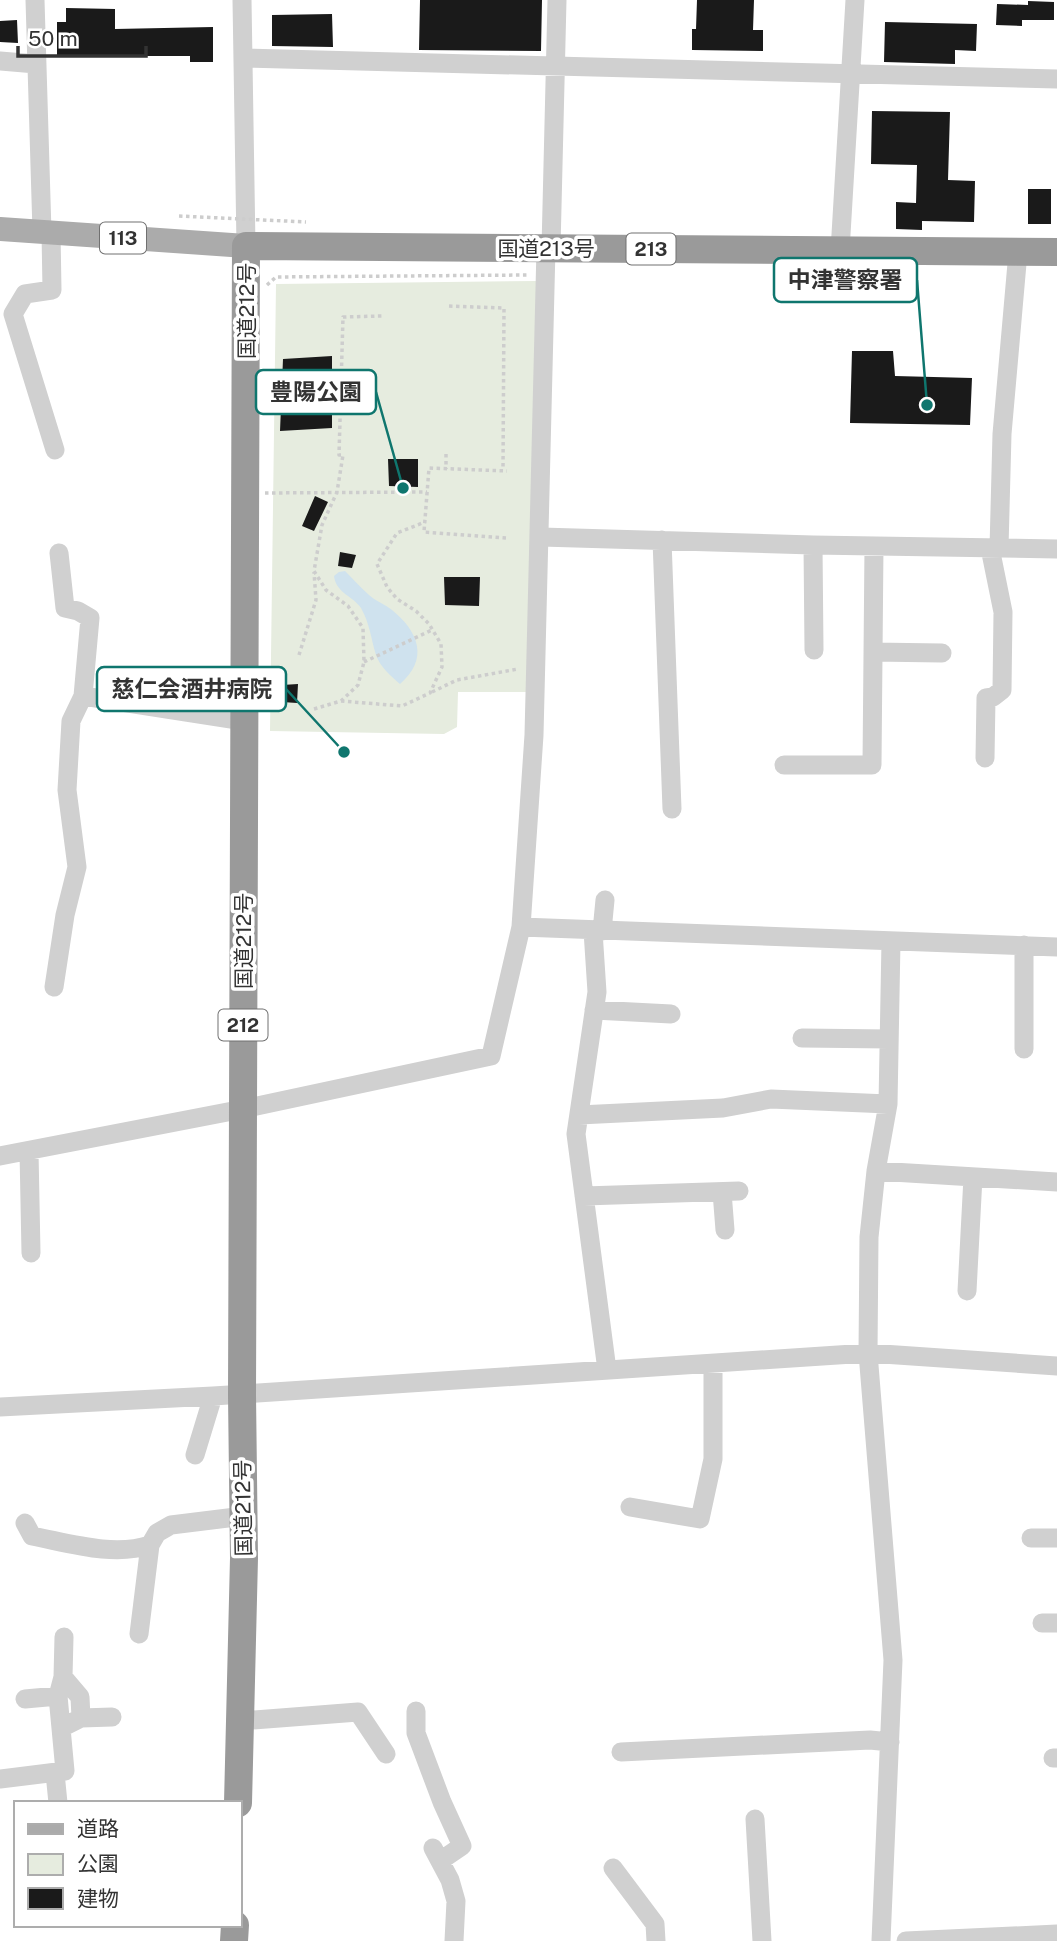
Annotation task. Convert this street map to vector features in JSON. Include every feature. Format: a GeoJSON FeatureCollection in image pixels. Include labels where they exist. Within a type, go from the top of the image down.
{"type":"FeatureCollection","features":[{"type":"Feature","properties":{"kind":"highway","name":"国道213号"},"geometry":{"type":"LineString","coordinates":[[246,246],[1057,252]]}},
{"type":"Feature","properties":{"kind":"highway","name":"国道212号"},"geometry":{"type":"LineString","coordinates":[[238,1801],[244,1516],[242,1395],[246,246]]}},
{"type":"Feature","properties":{"kind":"main road","name":"113"},"geometry":{"type":"LineString","coordinates":[[0,229],[246,246]]}},
{"type":"Feature","properties":{"kind":"street"},"geometry":{"type":"LineString","coordinates":[[35,0],[36,64],[52,290],[25,294],[13,314],[55,450]]}},
{"type":"Feature","properties":{"kind":"street"},"geometry":{"type":"LineString","coordinates":[[242,0],[246,246]]}},
{"type":"Feature","properties":{"kind":"street"},"geometry":{"type":"LineString","coordinates":[[0,1156],[243,1109],[491,1056],[521,927],[536,668],[557,0]]}},
{"type":"Feature","properties":{"kind":"street"},"geometry":{"type":"LineString","coordinates":[[840,251],[856,0]]}},
{"type":"Feature","properties":{"kind":"street"},"geometry":{"type":"LineString","coordinates":[[243,58],[1057,79]]}},
{"type":"Feature","properties":{"kind":"street"},"geometry":{"type":"LineString","coordinates":[[0,61],[36,64]]}},
{"type":"Feature","properties":{"kind":"street"},"geometry":{"type":"LineString","coordinates":[[985,758],[986,698],[993,697],[1002,690],[1003,612],[995,548],[1018,252]]}},
{"type":"Feature","properties":{"kind":"street"},"geometry":{"type":"LineString","coordinates":[[541,537],[1057,549]]}},
{"type":"Feature","properties":{"kind":"street"},"geometry":{"type":"LineString","coordinates":[[662,540],[672,809]]}},
{"type":"Feature","properties":{"kind":"street"},"geometry":{"type":"LineString","coordinates":[[813,545],[814,650]]}},
{"type":"Feature","properties":{"kind":"street"},"geometry":{"type":"LineString","coordinates":[[784,765],[872,765],[874,546]]}},
{"type":"Feature","properties":{"kind":"street"},"geometry":{"type":"LineString","coordinates":[[54,987],[65,915],[77,867],[67,790],[71,722],[83,696],[90,618],[65,608],[59,553]]}},
{"type":"Feature","properties":{"kind":"street"},"geometry":{"type":"LineString","coordinates":[[873,652],[942,653]]}},
{"type":"Feature","properties":{"kind":"street"},"geometry":{"type":"LineString","coordinates":[[83,696],[244,721]]}},
{"type":"Feature","properties":{"kind":"street"},"geometry":{"type":"LineString","coordinates":[[605,900],[597,931],[597,992],[576,1134],[607,1370]]}},
{"type":"Feature","properties":{"kind":"street"},"geometry":{"type":"LineString","coordinates":[[521,927],[1057,947]]}},
{"type":"Feature","properties":{"kind":"street"},"geometry":{"type":"LineString","coordinates":[[881,1941],[893,1660],[868,1353],[869,1237],[876,1171],[888,1104],[891,941]]}},
{"type":"Feature","properties":{"kind":"street"},"geometry":{"type":"LineString","coordinates":[[1024,945],[1024,1049]]}},
{"type":"Feature","properties":{"kind":"street"},"geometry":{"type":"LineString","coordinates":[[594,1010],[671,1014]]}},
{"type":"Feature","properties":{"kind":"street"},"geometry":{"type":"LineString","coordinates":[[802,1038],[889,1039]]}},
{"type":"Feature","properties":{"kind":"street"},"geometry":{"type":"LineString","coordinates":[[579,1115],[723,1108],[771,1099],[888,1104]]}},
{"type":"Feature","properties":{"kind":"street"},"geometry":{"type":"LineString","coordinates":[[29,1151],[31,1253]]}},
{"type":"Feature","properties":{"kind":"street"},"geometry":{"type":"LineString","coordinates":[[876,1171],[1057,1182]]}},
{"type":"Feature","properties":{"kind":"street"},"geometry":{"type":"LineString","coordinates":[[967,1291],[973,1177]]}},
{"type":"Feature","properties":{"kind":"street"},"geometry":{"type":"LineString","coordinates":[[584,1196],[731,1191],[725,1230]]}},
{"type":"Feature","properties":{"kind":"street"},"geometry":{"type":"LineString","coordinates":[[0,1407],[242,1395],[868,1353],[1057,1366]]}},
{"type":"Feature","properties":{"kind":"street"},"geometry":{"type":"LineString","coordinates":[[630,1507],[700,1519],[713,1459],[713,1364]]}},
{"type":"Feature","properties":{"kind":"street"},"geometry":{"type":"LineString","coordinates":[[195,1455],[213,1396]]}},
{"type":"Feature","properties":{"kind":"street"},"geometry":{"type":"LineString","coordinates":[[139,1634],[150,1545],[157,1533],[171,1525],[244,1516]]}},
{"type":"Feature","properties":{"kind":"street"},"geometry":{"type":"LineString","coordinates":[[25,1523],[32,1536],[97,1548],[138,1549],[150,1545]]}},
{"type":"Feature","properties":{"kind":"street"},"geometry":{"type":"LineString","coordinates":[[1031,1538],[1057,1538]]}},
{"type":"Feature","properties":{"kind":"street"},"geometry":{"type":"LineString","coordinates":[[0,1779],[65,1771],[60,1686],[64,1637]]}},
{"type":"Feature","properties":{"kind":"street"},"geometry":{"type":"LineString","coordinates":[[25,1699],[60,1686],[80,1696],[81,1718]]}},
{"type":"Feature","properties":{"kind":"street"},"geometry":{"type":"LineString","coordinates":[[416,1711],[416,1733],[462,1846],[437,1854],[450,1880],[456,1901],[454,1941]]}},
{"type":"Feature","properties":{"kind":"street"},"geometry":{"type":"LineString","coordinates":[[240,1721],[358,1712],[386,1754]]}},
{"type":"Feature","properties":{"kind":"street"},"geometry":{"type":"LineString","coordinates":[[61,1728],[81,1718],[112,1717]]}},
{"type":"Feature","properties":{"kind":"street"},"geometry":{"type":"LineString","coordinates":[[621,1752],[870,1740],[890,1742]]}},
{"type":"Feature","properties":{"kind":"street"},"geometry":{"type":"LineString","coordinates":[[54,1773],[58,1801]]}},
{"type":"Feature","properties":{"kind":"street"},"geometry":{"type":"LineString","coordinates":[[755,1819],[762,1941]]}},
{"type":"Feature","properties":{"kind":"street"},"geometry":{"type":"LineString","coordinates":[[613,1868],[655,1924],[656,1941]]}},
{"type":"Feature","properties":{"kind":"street"},"geometry":{"type":"LineString","coordinates":[[906,1941],[1057,1934]]}},
{"type":"Feature","properties":{"kind":"path"},"geometry":{"type":"LineString","coordinates":[[179,216],[306,222]]}},
{"type":"Feature","properties":{"kind":"path"},"geometry":{"type":"LineString","coordinates":[[266,286],[276,277],[528,275]]}},
{"type":"Feature","properties":{"kind":"path"},"geometry":{"type":"LineString","coordinates":[[449,306],[504,307],[505,471],[429,468],[425,532],[506,538]]}},
{"type":"Feature","properties":{"kind":"path"},"geometry":{"type":"LineString","coordinates":[[299,654],[316,600],[314,570],[322,525],[337,492],[343,456],[339,455],[343,317],[382,316]]}},
{"type":"Feature","properties":{"kind":"path"},"geometry":{"type":"LineString","coordinates":[[446,454],[446,469]]}},
{"type":"Feature","properties":{"kind":"path"},"geometry":{"type":"LineString","coordinates":[[259,493],[427,492]]}},
{"type":"Feature","properties":{"kind":"path"},"geometry":{"type":"LineString","coordinates":[[425,522],[397,533],[377,564],[387,587],[416,611],[441,644],[442,667],[430,694]]}},
{"type":"Feature","properties":{"kind":"path"},"geometry":{"type":"LineString","coordinates":[[314,570],[326,590],[348,606],[363,628],[365,662],[358,685],[341,701]]}},
{"type":"Feature","properties":{"kind":"path"},"geometry":{"type":"LineString","coordinates":[[365,662],[432,630]]}},
{"type":"Feature","properties":{"kind":"path"},"geometry":{"type":"LineString","coordinates":[[314,709],[341,701],[402,706],[457,680],[526,667],[536,668]]}},
{"type":"Feature","properties":{"kind":"green space"},"geometry":{"type":"Polygon","coordinates":[[[537,281],[527,692],[458,692],[457,727],[444,734],[270,731],[276,284],[537,281]]]}},
{"type":"Feature","properties":{"kind":"water"},"geometry":{"type":"Polygon","coordinates":[[[345,571],[371,597],[401,618],[414,636],[417,646],[415,665],[400,684],[378,659],[361,608],[335,582],[334,576],[345,571]]]}},
{"type":"Feature","properties":{"kind":"building"},"geometry":{"type":"Polygon","coordinates":[[[420,0],[542,0],[541,51],[419,50],[420,0]]]}},
{"type":"Feature","properties":{"kind":"building"},"geometry":{"type":"Polygon","coordinates":[[[697,0],[754,0],[753,30],[763,30],[763,51],[692,50],[697,0]]]}},
{"type":"Feature","properties":{"kind":"building"},"geometry":{"type":"Polygon","coordinates":[[[1028,1],[1054,2],[1054,20],[1022,20],[1022,26],[996,25],[997,4],[1028,5],[1028,1]]]}},
{"type":"Feature","properties":{"kind":"building"},"geometry":{"type":"Polygon","coordinates":[[[66,8],[115,9],[115,29],[213,27],[213,62],[190,62],[190,56],[57,56],[57,22],[66,22],[66,8]]]}},
{"type":"Feature","properties":{"kind":"building"},"geometry":{"type":"Polygon","coordinates":[[[332,14],[333,47],[272,46],[272,15],[332,14]]]}},
{"type":"Feature","properties":{"kind":"building"},"geometry":{"type":"Polygon","coordinates":[[[17,20],[18,43],[0,42],[0,21],[17,20]]]}},
{"type":"Feature","properties":{"kind":"building"},"geometry":{"type":"Polygon","coordinates":[[[885,22],[977,24],[976,51],[955,50],[955,64],[884,62],[885,22]]]}},
{"type":"Feature","properties":{"kind":"building"},"geometry":{"type":"Polygon","coordinates":[[[872,111],[950,112],[948,180],[975,181],[974,222],[922,221],[922,230],[896,229],[896,202],[916,203],[917,165],[871,164],[872,111]]]}},
{"type":"Feature","properties":{"kind":"building"},"geometry":{"type":"Polygon","coordinates":[[[1028,189],[1051,189],[1051,224],[1028,224],[1028,189]]]}},
{"type":"Feature","properties":{"kind":"building"},"geometry":{"type":"Polygon","coordinates":[[[852,351],[893,351],[895,376],[972,378],[970,425],[850,423],[852,351]]]}},
{"type":"Feature","properties":{"kind":"building"},"geometry":{"type":"Polygon","coordinates":[[[332,356],[332,428],[280,431],[283,359],[332,356]]]}},
{"type":"Feature","properties":{"kind":"building"},"geometry":{"type":"Polygon","coordinates":[[[388,459],[418,459],[418,487],[389,486],[388,459]]]}},
{"type":"Feature","properties":{"kind":"building"},"geometry":{"type":"Polygon","coordinates":[[[315,496],[328,502],[314,531],[302,526],[315,496]]]}},
{"type":"Feature","properties":{"kind":"building"},"geometry":{"type":"Polygon","coordinates":[[[340,552],[356,555],[352,568],[338,566],[340,552]]]}},
{"type":"Feature","properties":{"kind":"building"},"geometry":{"type":"Polygon","coordinates":[[[444,577],[480,577],[479,606],[445,605],[444,577]]]}},
{"type":"Feature","properties":{"kind":"building"},"geometry":{"type":"Polygon","coordinates":[[[298,684],[297,703],[282,702],[282,685],[298,684]]]}},
{"type":"Feature","properties":{"kind":"place","name":"中津警察署"},"geometry":{"type":"Point","coordinates":[927,405]}},
{"type":"Feature","properties":{"kind":"place","name":"豊陽公園"},"geometry":{"type":"Point","coordinates":[403,488]}},
{"type":"Feature","properties":{"kind":"place","name":"慈仁会酒井病院"},"geometry":{"type":"Point","coordinates":[344,752]}}]}
